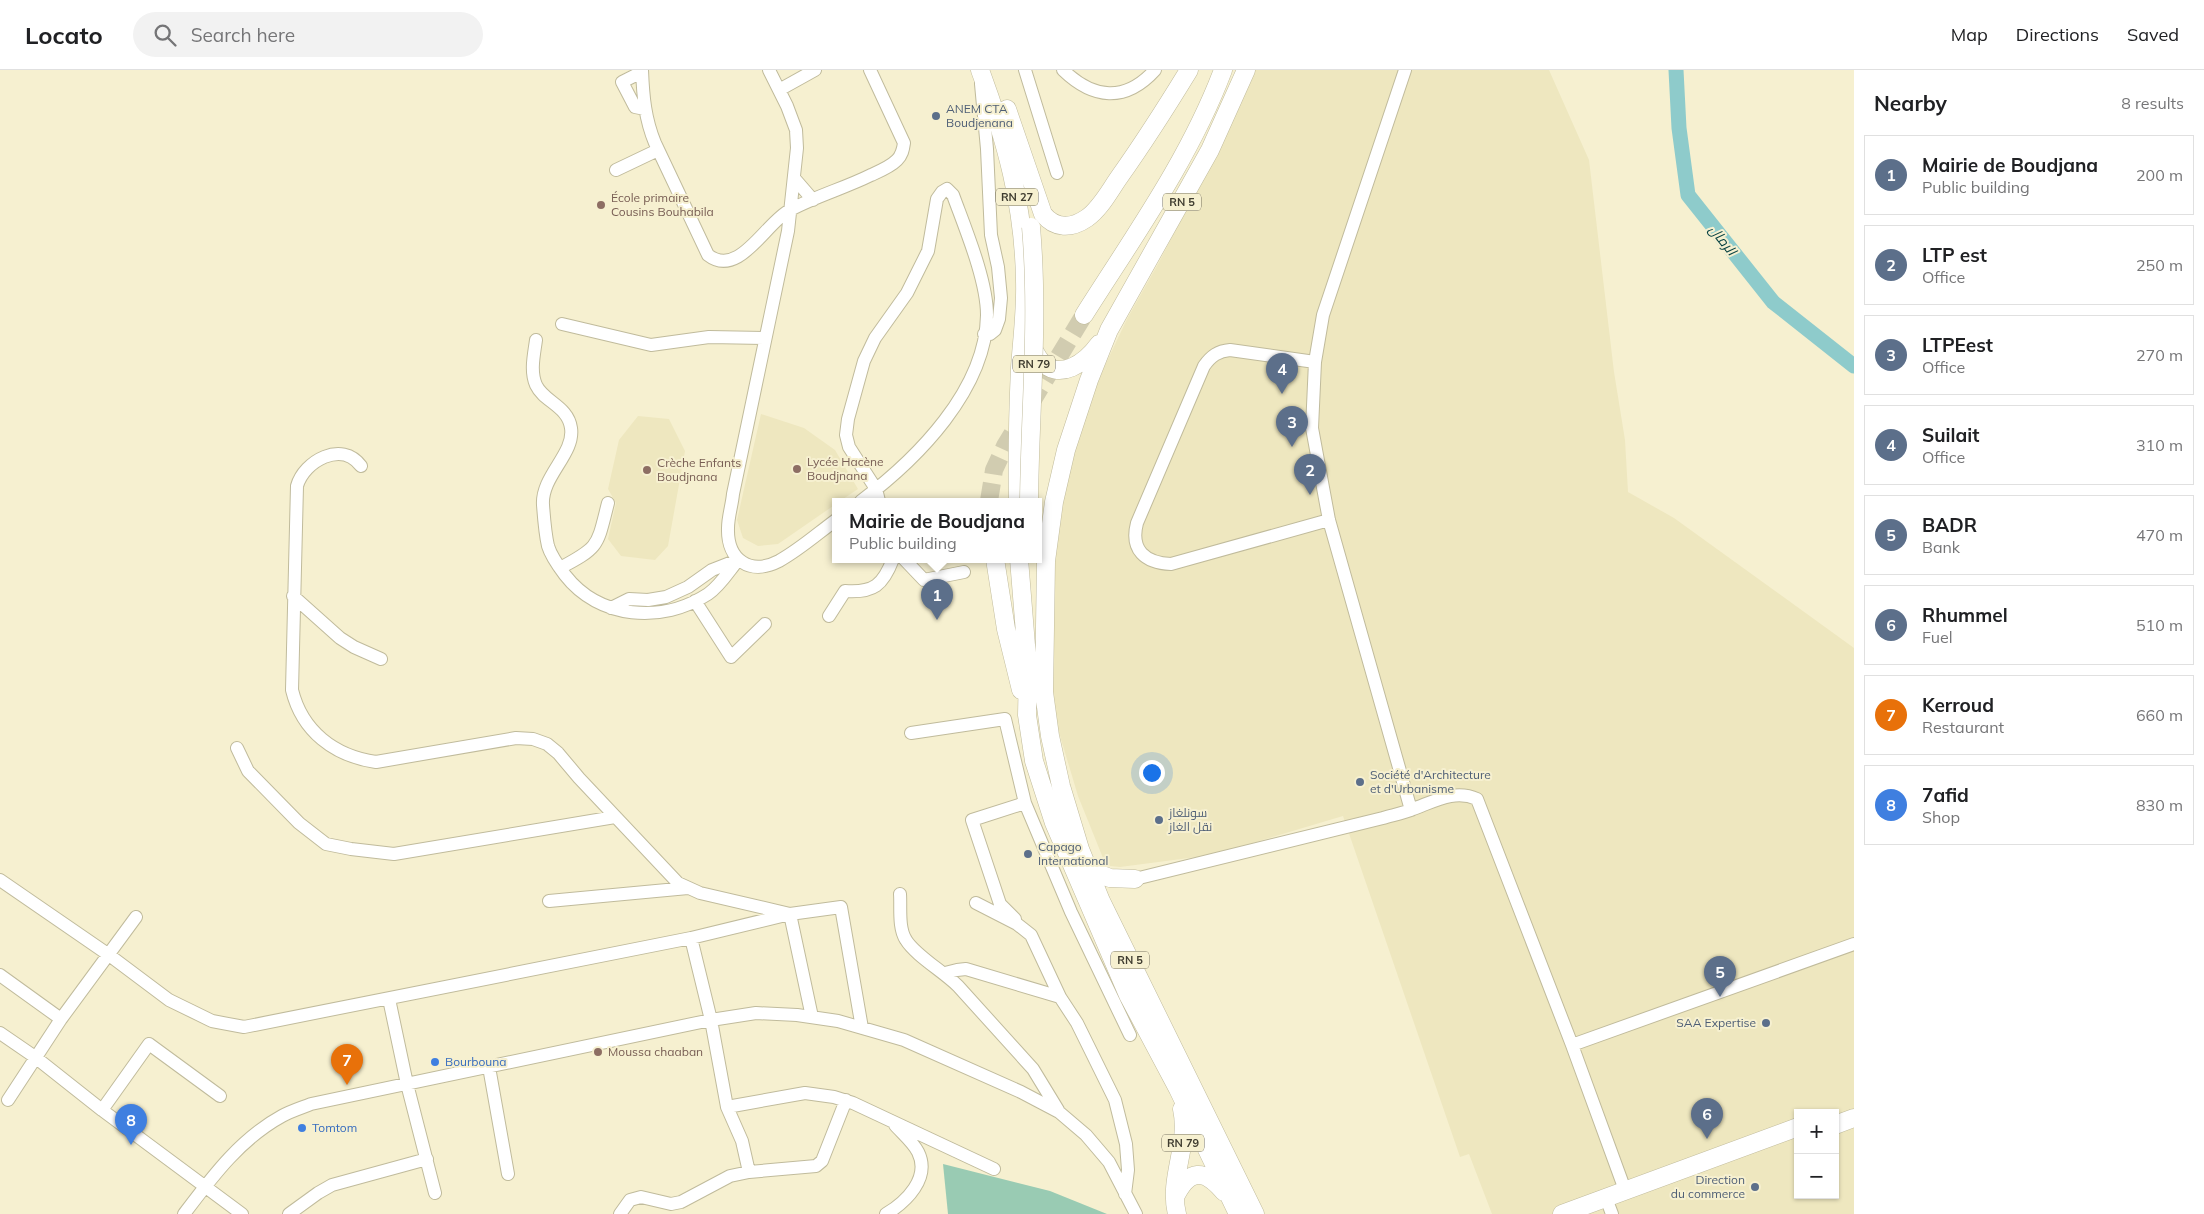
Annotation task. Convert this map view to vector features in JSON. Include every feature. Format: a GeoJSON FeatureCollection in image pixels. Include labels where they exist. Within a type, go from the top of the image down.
{"type":"FeatureCollection","features":[{"type":"Feature","properties":{"kind":"highway","name":"RN 27"},"geometry":{"type":"LineString","coordinates":[[984,70],[1007,110],[1023,173],[1030,227]]}},
{"type":"Feature","properties":{"kind":"highway","name":"RN 27"},"geometry":{"type":"LineString","coordinates":[[984,70],[1010,160],[1018,197],[1025,282],[1022,329]]}},
{"type":"Feature","properties":{"kind":"highway"},"geometry":{"type":"LineString","coordinates":[[1007,110],[1043,214],[1048,221],[1057,226],[1066,226],[1079,223],[1098,207],[1136,154],[1189,70]]}},
{"type":"Feature","properties":{"kind":"highway","name":"RN 5"},"geometry":{"type":"LineString","coordinates":[[1084,315],[1151,210],[1177,165],[1201,119],[1223,70]]}},
{"type":"Feature","properties":{"kind":"highway","name":"RN 5"},"geometry":{"type":"LineString","coordinates":[[1243,1208],[1210,1121],[1087,869],[1061,786],[1050,736],[1044,692],[1046,561],[1054,502],[1069,441],[1089,380],[1109,330],[1210,150],[1246,70]]}},
{"type":"Feature","properties":{"kind":"highway","name":"RN 79"},"geometry":{"type":"LineString","coordinates":[[1029,498],[1034,376],[1035,277],[1030,227]]}},
{"type":"Feature","properties":{"kind":"highway"},"geometry":{"type":"LineString","coordinates":[[1022,329],[1039,360],[1047,366],[1060,369],[1073,367],[1086,360],[1109,330]]}},
{"type":"Feature","properties":{"kind":"highway","name":"RN 79"},"geometry":{"type":"LineString","coordinates":[[1018,498],[1022,329]]}},
{"type":"Feature","properties":{"kind":"highway","name":"RN 5"},"geometry":{"type":"LineString","coordinates":[[995,563],[1006,629],[1027,715],[1034,761],[1065,849],[1128,995],[1243,1208]]}},
{"type":"Feature","properties":{"kind":"highway"},"geometry":{"type":"LineString","coordinates":[[1020,563],[1044,692]]}},
{"type":"Feature","properties":{"kind":"highway"},"geometry":{"type":"LineString","coordinates":[[1027,715],[1026,595],[1029,563]]}},
{"type":"Feature","properties":{"kind":"highway"},"geometry":{"type":"LineString","coordinates":[[1087,869],[1110,878],[1134,879]]}},
{"type":"Feature","properties":{"kind":"highway"},"geometry":{"type":"LineString","coordinates":[[1101,901],[1113,888],[1134,879]]}},
{"type":"Feature","properties":{"kind":"highway","name":"RN 79"},"geometry":{"type":"LineString","coordinates":[[1176,1206],[1176,1177],[1184,1135],[1183,1114],[1178,1089]]}},
{"type":"Feature","properties":{"kind":"highway"},"geometry":{"type":"LineString","coordinates":[[1839,1113],[1854,1107]]}},
{"type":"Feature","properties":{"kind":"highway"},"geometry":{"type":"LineString","coordinates":[[1839,1124],[1854,1118]]}},
{"type":"Feature","properties":{"kind":"highway"},"geometry":{"type":"LineString","coordinates":[[1562,1214],[1794,1128]]}},
{"type":"Feature","properties":{"kind":"highway"},"geometry":{"type":"LineString","coordinates":[[1586,1214],[1610,1210],[1794,1140]]}},
{"type":"Feature","properties":{"kind":"highway"},"geometry":{"type":"LineString","coordinates":[[1176,1206],[1183,1182],[1188,1178],[1200,1175],[1212,1179],[1243,1208],[1267,1214]]}},
{"type":"Feature","properties":{"kind":"street"},"geometry":{"type":"LineString","coordinates":[[769,70],[796,130],[797,148],[788,231],[764,338],[728,528],[729,543],[734,557],[743,564],[756,566],[778,562],[832,523]]}},
{"type":"Feature","properties":{"kind":"street"},"geometry":{"type":"LineString","coordinates":[[779,90],[815,70]]}},
{"type":"Feature","properties":{"kind":"street"},"geometry":{"type":"LineString","coordinates":[[645,109],[635,107],[622,82],[642,71],[648,126],[708,255],[716,260],[733,260],[743,254],[790,210],[888,167],[903,152],[904,143],[900,133],[870,70]]}},
{"type":"Feature","properties":{"kind":"street"},"geometry":{"type":"LineString","coordinates":[[984,70],[982,110],[988,149],[992,235],[1001,298],[999,320],[995,330],[990,334],[984,334]]}},
{"type":"Feature","properties":{"kind":"street"},"geometry":{"type":"LineString","coordinates":[[1025,70],[1057,173]]}},
{"type":"Feature","properties":{"kind":"street"},"geometry":{"type":"LineString","coordinates":[[1063,70],[1082,87],[1105,93],[1130,89],[1139,85],[1155,70]]}},
{"type":"Feature","properties":{"kind":"street"},"geometry":{"type":"LineString","coordinates":[[1405,70],[1323,315],[1315,362],[1312,428],[1329,520],[1411,810]]}},
{"type":"Feature","properties":{"kind":"street"},"geometry":{"type":"LineString","coordinates":[[616,170],[658,150]]}},
{"type":"Feature","properties":{"kind":"street"},"geometry":{"type":"LineString","coordinates":[[794,178],[813,200]]}},
{"type":"Feature","properties":{"kind":"street"},"geometry":{"type":"LineString","coordinates":[[947,190],[953,195],[974,251],[986,301],[987,316],[984,334],[972,379],[961,397],[942,424],[878,495],[848,447],[846,435],[848,419],[864,361],[875,338],[920,270],[928,251],[937,199],[942,192],[947,190]]}},
{"type":"Feature","properties":{"kind":"street"},"geometry":{"type":"LineString","coordinates":[[562,324],[651,345],[709,337],[764,338]]}},
{"type":"Feature","properties":{"kind":"street"},"geometry":{"type":"LineString","coordinates":[[536,340],[533,366],[536,384],[541,392],[566,415],[571,428],[570,441],[548,480],[542,501],[549,547],[560,568],[574,587],[598,604],[610,608],[621,611],[653,613],[695,601],[710,593],[738,560]]}},
{"type":"Feature","properties":{"kind":"street"},"geometry":{"type":"LineString","coordinates":[[1315,362],[1230,350],[1222,350],[1210,358],[1204,366],[1134,534],[1140,551],[1149,560],[1171,564],[1329,520]]}},
{"type":"Feature","properties":{"kind":"street"},"geometry":{"type":"LineString","coordinates":[[361,466],[351,457],[335,454],[313,462],[300,476],[297,486],[293,596],[293,696],[304,720],[316,736],[329,746],[361,760],[376,762],[516,738],[533,739],[547,744],[558,753],[674,878],[688,888]]}},
{"type":"Feature","properties":{"kind":"street"},"geometry":{"type":"LineString","coordinates":[[560,568],[585,555],[594,547],[598,540],[608,503]]}},
{"type":"Feature","properties":{"kind":"street"},"geometry":{"type":"LineString","coordinates":[[610,608],[629,599],[648,600],[666,597],[688,587],[712,570],[738,560]]}},
{"type":"Feature","properties":{"kind":"street"},"geometry":{"type":"LineString","coordinates":[[830,616],[845,591],[861,592],[883,581],[891,563]]}},
{"type":"Feature","properties":{"kind":"street"},"geometry":{"type":"LineString","coordinates":[[908,563],[924,580],[964,572]]}},
{"type":"Feature","properties":{"kind":"street"},"geometry":{"type":"LineString","coordinates":[[293,596],[340,638],[354,647],[381,659]]}},
{"type":"Feature","properties":{"kind":"street"},"geometry":{"type":"LineString","coordinates":[[695,601],[731,656],[765,624]]}},
{"type":"Feature","properties":{"kind":"street"},"geometry":{"type":"LineString","coordinates":[[911,733],[1005,719],[1025,803],[1046,857],[1130,1035]]}},
{"type":"Feature","properties":{"kind":"street"},"geometry":{"type":"LineString","coordinates":[[237,748],[248,771],[299,823],[326,844],[351,850],[394,854],[615,816]]}},
{"type":"Feature","properties":{"kind":"street"},"geometry":{"type":"LineString","coordinates":[[1134,879],[1411,810],[1446,796],[1460,794],[1477,799],[1572,1045],[1625,1190]]}},
{"type":"Feature","properties":{"kind":"street"},"geometry":{"type":"LineString","coordinates":[[1025,803],[972,820],[1000,904],[1031,935],[1060,997],[1077,1023],[1115,1100],[1126,1144],[1128,1170],[1125,1194]]}},
{"type":"Feature","properties":{"kind":"street"},"geometry":{"type":"LineString","coordinates":[[1046,857],[1065,849]]}},
{"type":"Feature","properties":{"kind":"street"},"geometry":{"type":"LineString","coordinates":[[0,880],[109,955],[169,1000],[212,1021],[244,1027],[257,1026],[691,938],[790,914],[841,907],[862,1028]]}},
{"type":"Feature","properties":{"kind":"street"},"geometry":{"type":"LineString","coordinates":[[549,901],[688,888],[790,914]]}},
{"type":"Feature","properties":{"kind":"street"},"geometry":{"type":"LineString","coordinates":[[900,894],[902,929],[905,939],[914,949],[945,973],[1033,1069],[1059,1112]]}},
{"type":"Feature","properties":{"kind":"street"},"geometry":{"type":"LineString","coordinates":[[976,903],[1026,930]]}},
{"type":"Feature","properties":{"kind":"street"},"geometry":{"type":"LineString","coordinates":[[790,914],[812,1017]]}},
{"type":"Feature","properties":{"kind":"street"},"geometry":{"type":"LineString","coordinates":[[8,1100],[61,1019],[136,917]]}},
{"type":"Feature","properties":{"kind":"street"},"geometry":{"type":"LineString","coordinates":[[691,938],[711,1020],[727,1108],[742,1141],[749,1172]]}},
{"type":"Feature","properties":{"kind":"street"},"geometry":{"type":"LineString","coordinates":[[1572,1045],[1854,944]]}},
{"type":"Feature","properties":{"kind":"street"},"geometry":{"type":"LineString","coordinates":[[945,973],[966,969],[1060,997]]}},
{"type":"Feature","properties":{"kind":"street"},"geometry":{"type":"LineString","coordinates":[[0,975],[61,1019]]}},
{"type":"Feature","properties":{"kind":"street"},"geometry":{"type":"LineString","coordinates":[[388,999],[407,1084],[435,1192]]}},
{"type":"Feature","properties":{"kind":"street"},"geometry":{"type":"LineString","coordinates":[[184,1214],[205,1186],[246,1140],[283,1115],[311,1104],[711,1020],[756,1014],[812,1017],[904,1040],[1021,1092],[1059,1112],[1086,1135],[1109,1162],[1136,1214]]}},
{"type":"Feature","properties":{"kind":"street"},"geometry":{"type":"LineString","coordinates":[[0,1033],[35,1057],[102,1110],[242,1214]]}},
{"type":"Feature","properties":{"kind":"street"},"geometry":{"type":"LineString","coordinates":[[102,1110],[149,1044],[220,1096]]}},
{"type":"Feature","properties":{"kind":"street"},"geometry":{"type":"LineString","coordinates":[[489,1067],[508,1174]]}},
{"type":"Feature","properties":{"kind":"street"},"geometry":{"type":"LineString","coordinates":[[727,1108],[805,1093],[846,1100],[994,1169]]}},
{"type":"Feature","properties":{"kind":"street"},"geometry":{"type":"LineString","coordinates":[[620,1214],[630,1200],[640,1197],[671,1204],[681,1202],[730,1176],[749,1172],[816,1166],[822,1160],[846,1100]]}},
{"type":"Feature","properties":{"kind":"street"},"geometry":{"type":"LineString","coordinates":[[886,1214],[898,1207],[912,1192],[919,1179],[922,1166],[918,1151],[892,1121]]}},
{"type":"Feature","properties":{"kind":"street"},"geometry":{"type":"LineString","coordinates":[[289,1214],[311,1197],[332,1186],[427,1159]]}},
{"type":"Feature","properties":{"kind":"shaded area"},"geometry":{"type":"Polygon","coordinates":[[[1254,70],[1549,70],[1589,160],[1614,372],[1625,440],[1628,492],[1674,518],[1854,648],[1854,1214],[1492,1214],[1469,1154],[1460,1157],[1343,816],[1212,855],[1120,867],[1110,866],[1103,858],[1078,796],[1055,719],[1048,656],[1053,566],[1062,502],[1075,445],[1099,378],[1127,319],[1158,264],[1239,107],[1254,70]]]}},
{"type":"Feature","properties":{"kind":"shaded area","name":"Lycée Hacène Boudjnana"},"geometry":{"type":"Polygon","coordinates":[[[761,414],[804,428],[835,450],[858,489],[844,498],[832,498],[832,507],[778,544],[758,546],[743,538],[737,520],[761,414]]]}},
{"type":"Feature","properties":{"kind":"shaded area","name":"Crèche Enfants Boudjnana"},"geometry":{"type":"Polygon","coordinates":[[[638,416],[669,419],[685,451],[668,546],[655,560],[621,556],[608,539],[616,503],[608,489],[619,440],[638,416]]]}},
{"type":"Feature","properties":{"kind":"green space"},"geometry":{"type":"Polygon","coordinates":[[[943,1164],[1050,1191],[1107,1214],[948,1214],[943,1164]]]}},
{"type":"Feature","properties":{"kind":"waterway","name":"الرمال"},"geometry":{"type":"LineString","coordinates":[[1676,70],[1679,128],[1688,195],[1773,302],[1854,366]]}},
{"type":"Feature","properties":{"kind":"tunnel"},"geometry":{"type":"LineString","coordinates":[[989,498],[994,470],[1005,446],[1084,315]]}},
{"type":"Feature","properties":{"kind":"place","name":"ANEM CTA Boudjenana"},"geometry":{"type":"Point","coordinates":[936,116]}},
{"type":"Feature","properties":{"kind":"place","name":"École primaire Cousins Bouhabila"},"geometry":{"type":"Point","coordinates":[601,205]}},
{"type":"Feature","properties":{"kind":"place","name":"Suilait"},"geometry":{"type":"Point","coordinates":[1282,394]}},
{"type":"Feature","properties":{"kind":"place","name":"LTPEest"},"geometry":{"type":"Point","coordinates":[1292,447]}},
{"type":"Feature","properties":{"kind":"place","name":"Lycée Hacène Boudjnana"},"geometry":{"type":"Point","coordinates":[797,469]}},
{"type":"Feature","properties":{"kind":"place","name":"Crèche Enfants Boudjnana"},"geometry":{"type":"Point","coordinates":[647,470]}},
{"type":"Feature","properties":{"kind":"place","name":"LTP est"},"geometry":{"type":"Point","coordinates":[1310,495]}},
{"type":"Feature","properties":{"kind":"place","name":"Mairie de Boudjana"},"geometry":{"type":"Point","coordinates":[937,620]}},
{"type":"Feature","properties":{"kind":"place","name":"Société d'Architecture et d'Urbanisme"},"geometry":{"type":"Point","coordinates":[1360,782]}},
{"type":"Feature","properties":{"kind":"place","name":"سونلغاز نقل الغاز"},"geometry":{"type":"Point","coordinates":[1159,820]}},
{"type":"Feature","properties":{"kind":"place","name":"Capago International"},"geometry":{"type":"Point","coordinates":[1028,854]}},
{"type":"Feature","properties":{"kind":"place","name":"BADR"},"geometry":{"type":"Point","coordinates":[1720,997]}},
{"type":"Feature","properties":{"kind":"place","name":"SAA Expertise"},"geometry":{"type":"Point","coordinates":[1766,1023]}},
{"type":"Feature","properties":{"kind":"place","name":"Moussa chaaban"},"geometry":{"type":"Point","coordinates":[598,1052]}},
{"type":"Feature","properties":{"kind":"place","name":"Bourbouna"},"geometry":{"type":"Point","coordinates":[435,1062]}},
{"type":"Feature","properties":{"kind":"place","name":"Kerroud"},"geometry":{"type":"Point","coordinates":[347,1085]}},
{"type":"Feature","properties":{"kind":"place","name":"Tomtom"},"geometry":{"type":"Point","coordinates":[302,1128]}},
{"type":"Feature","properties":{"kind":"place","name":"Rhummel"},"geometry":{"type":"Point","coordinates":[1707,1139]}},
{"type":"Feature","properties":{"kind":"place","name":"7afid"},"geometry":{"type":"Point","coordinates":[131,1145]}},
{"type":"Feature","properties":{"kind":"place","name":"Direction du commerce"},"geometry":{"type":"Point","coordinates":[1755,1187]}}]}
